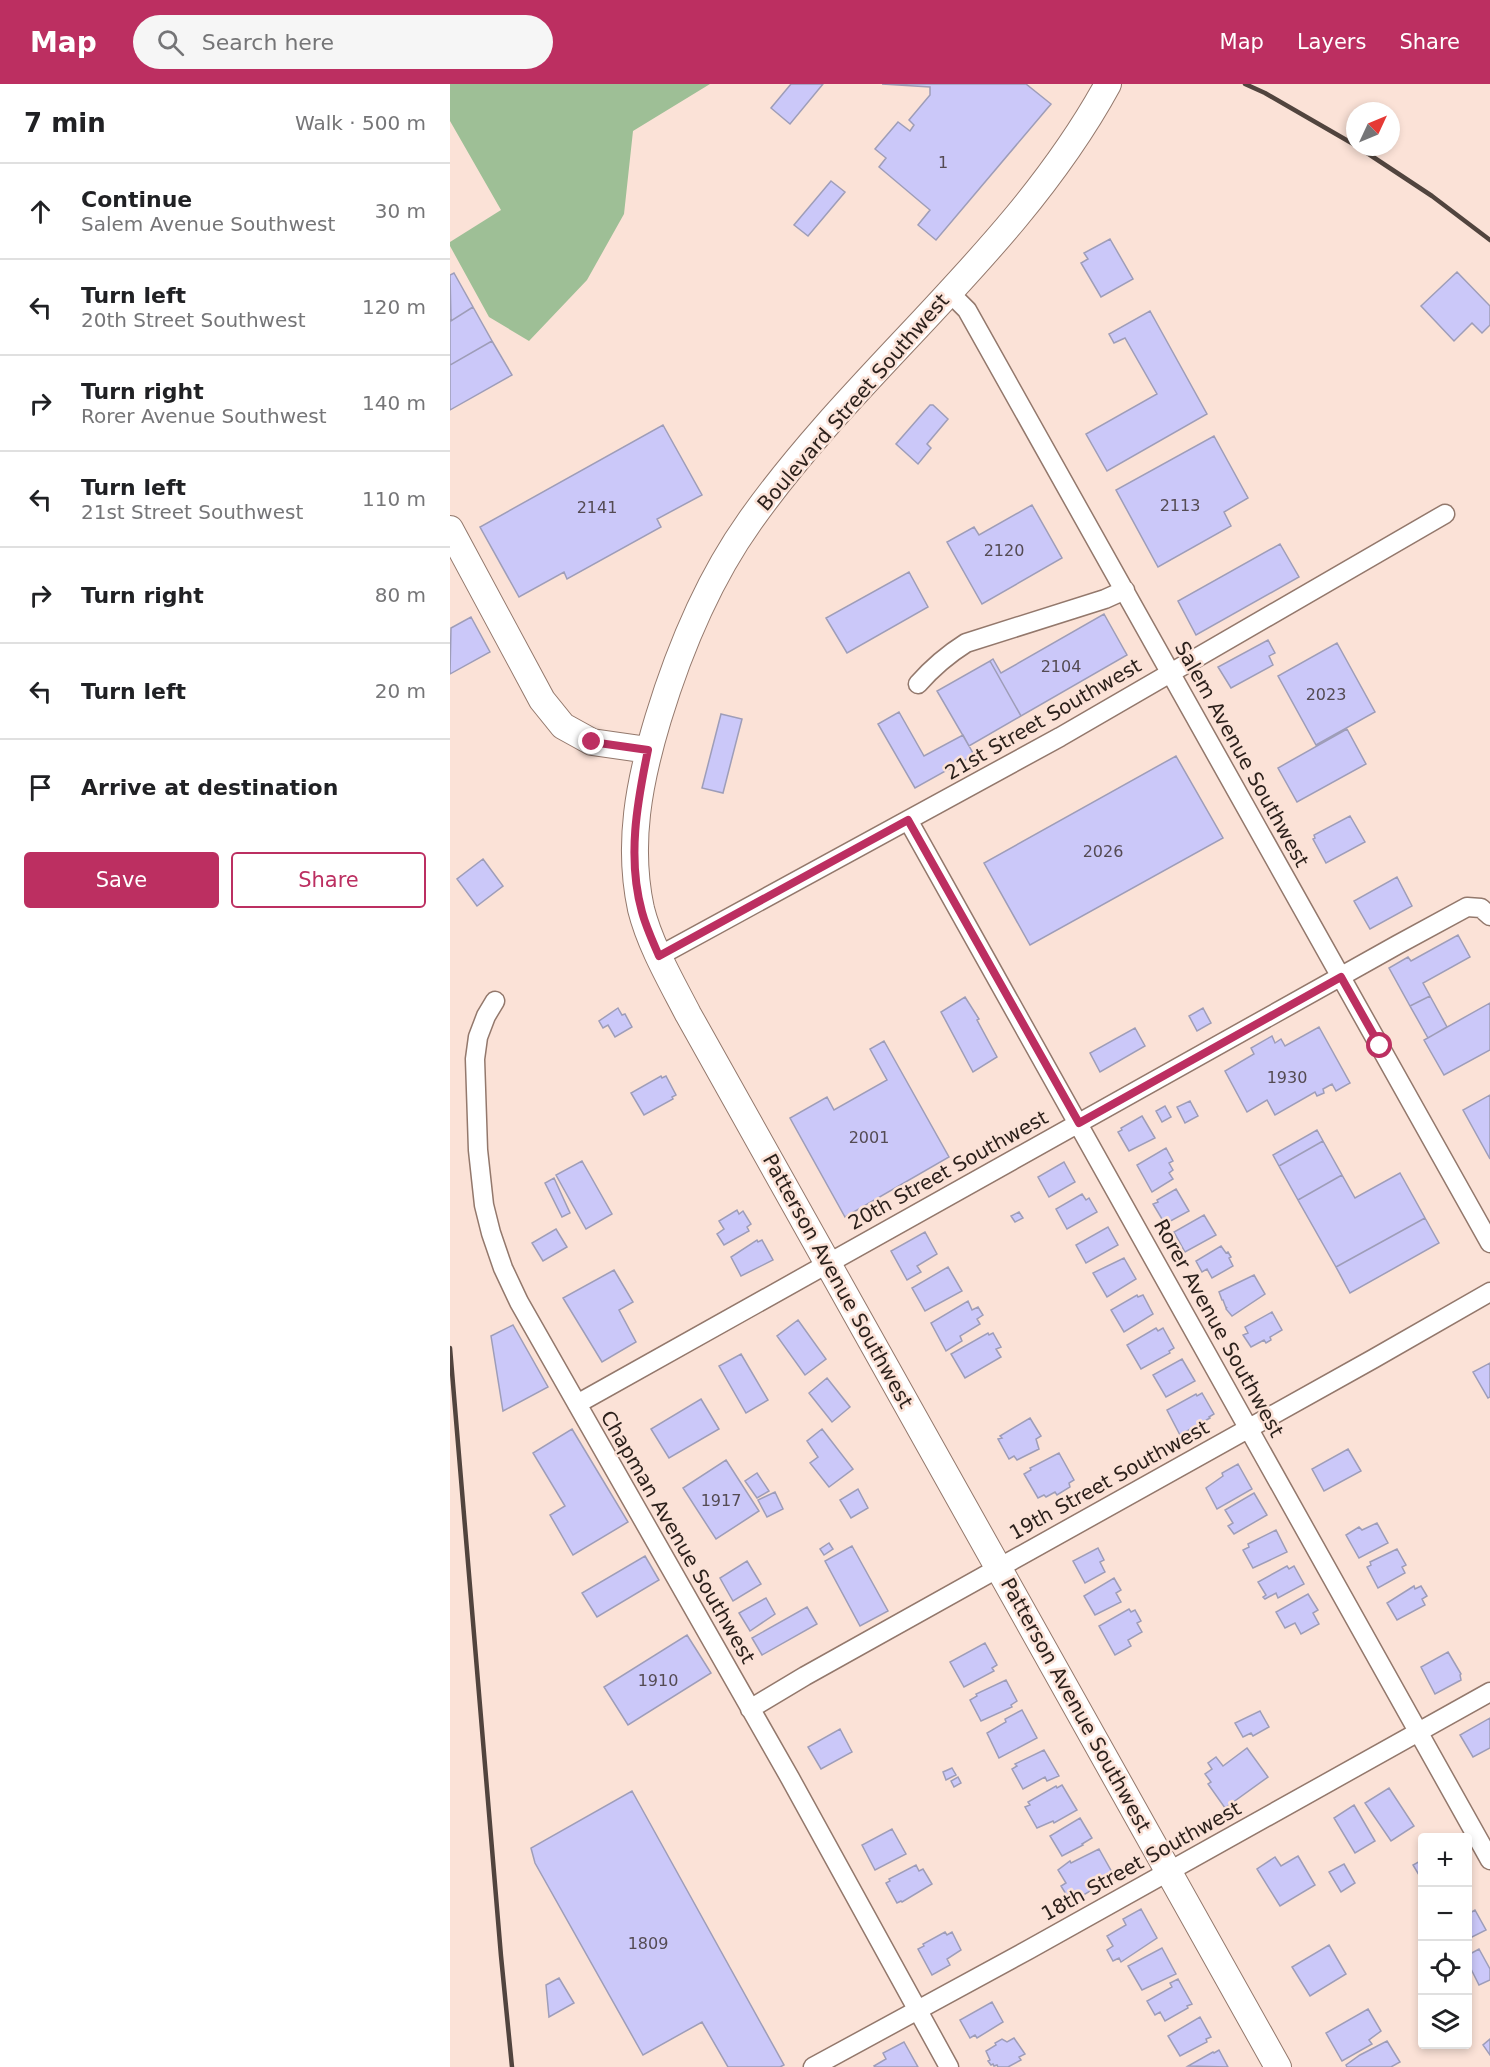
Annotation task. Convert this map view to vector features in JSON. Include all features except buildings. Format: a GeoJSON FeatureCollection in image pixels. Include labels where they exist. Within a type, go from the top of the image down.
{"type":"FeatureCollection","features":[{"type":"Feature","properties":{"kind":"main road","name":"Boulevard Street Southwest"},"geometry":{"type":"LineString","coordinates":[[648,750],[682,649],[725,559],[749,522],[782,478],[836,415],[1009,225],[1057,165],[1092,113],[1108,84]]}},
{"type":"Feature","properties":{"kind":"main road"},"geometry":{"type":"LineString","coordinates":[[450,529],[542,700],[563,726],[592,742],[648,750]]}},
{"type":"Feature","properties":{"kind":"main road","name":"Patterson Avenue Southwest"},"geometry":{"type":"LineString","coordinates":[[648,750],[628,873],[659,956],[688,1014],[1278,2067]]}},
{"type":"Feature","properties":{"kind":"street","name":"Salem Avenue Southwest"},"geometry":{"type":"LineString","coordinates":[[949,292],[967,309],[1490,1243]]}},
{"type":"Feature","properties":{"kind":"street","name":"21st Street Southwest"},"geometry":{"type":"LineString","coordinates":[[659,956],[1060,737],[1445,514]]}},
{"type":"Feature","properties":{"kind":"street"},"geometry":{"type":"LineString","coordinates":[[918,684],[940,661],[966,643],[1105,599],[1125,590]]}},
{"type":"Feature","properties":{"kind":"street","name":"Rorer Avenue Southwest"},"geometry":{"type":"LineString","coordinates":[[908,820],[1490,1860]]}},
{"type":"Feature","properties":{"kind":"street","name":"20th Street Southwest"},"geometry":{"type":"LineString","coordinates":[[577,1404],[827,1262],[1467,907],[1481,908],[1490,916]]}},
{"type":"Feature","properties":{"kind":"street","name":"Chapman Avenue Southwest"},"geometry":{"type":"LineString","coordinates":[[495,1001],[478,1037],[474,1059],[478,1150],[484,1205],[503,1268],[519,1302],[750,1709],[949,2067]]}},
{"type":"Feature","properties":{"kind":"street","name":"19th Street Southwest"},"geometry":{"type":"LineString","coordinates":[[750,1709],[1490,1292]]}},
{"type":"Feature","properties":{"kind":"street","name":"18th Street Southwest"},"geometry":{"type":"LineString","coordinates":[[813,2067],[1490,1692]]}},
{"type":"Feature","properties":{"kind":"green space"},"geometry":{"type":"Polygon","coordinates":[[[450,84],[710,84],[633,131],[624,214],[587,280],[529,341],[489,317],[450,246],[450,242],[501,210],[450,121],[450,84]]]}},
{"type":"Feature","properties":{"kind":"railway"},"geometry":{"type":"LineString","coordinates":[[1245,84],[1346,140]]}},
{"type":"Feature","properties":{"kind":"railway"},"geometry":{"type":"LineString","coordinates":[[1372,156],[1432,196],[1490,240]]}},
{"type":"Feature","properties":{"kind":"railway"},"geometry":{"type":"LineString","coordinates":[[450,1348],[512,2067]]}},
{"type":"Feature","properties":{"kind":"route"},"geometry":{"type":"LineString","coordinates":[[592,742],[648,750],[634,830],[634,873],[642,912],[659,956],[908,820],[1079,1123],[1341,977],[1380,1046]]}}]}
